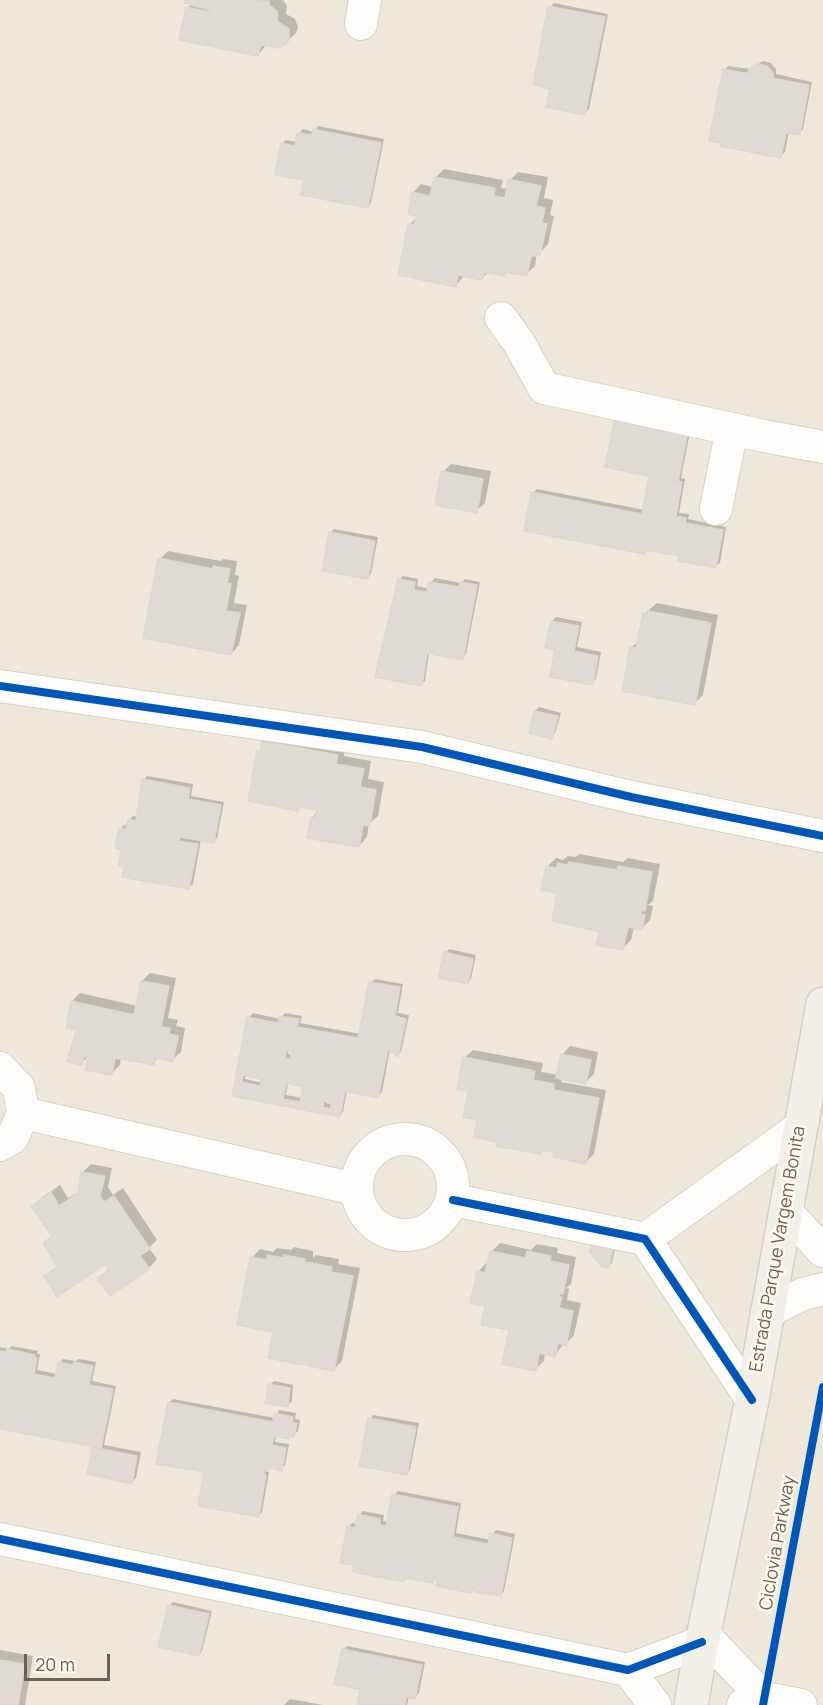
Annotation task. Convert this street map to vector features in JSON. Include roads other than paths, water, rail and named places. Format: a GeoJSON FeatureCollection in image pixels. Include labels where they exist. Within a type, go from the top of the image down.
{"type":"FeatureCollection","features":[{"type":"Feature","properties":{"kind":"main road","name":"Estrada Parque Vargem Bonita"},"geometry":{"type":"LineString","coordinates":[[691,1705],[752,1400],[823,1004]]}},
{"type":"Feature","properties":{"kind":"street"},"geometry":{"type":"LineString","coordinates":[[501,318],[519,343],[544,388],[823,447]]}},
{"type":"Feature","properties":{"kind":"street"},"geometry":{"type":"LineString","coordinates":[[716,509],[732,429]]}},
{"type":"Feature","properties":{"kind":"street"},"geometry":{"type":"LineString","coordinates":[[0,686],[422,747],[631,797],[823,836]]}},
{"type":"Feature","properties":{"kind":"street"},"geometry":{"type":"LineString","coordinates":[[0,1068],[20,1088],[23,1113],[13,1137],[0,1145]]}},
{"type":"Feature","properties":{"kind":"street"},"geometry":{"type":"LineString","coordinates":[[23,1113],[356,1189]]}},
{"type":"Feature","properties":{"kind":"street"},"geometry":{"type":"LineString","coordinates":[[645,1239],[799,1128]]}},
{"type":"Feature","properties":{"kind":"street"},"geometry":{"type":"LineString","coordinates":[[410,1138],[436,1149],[452,1172],[453,1200],[438,1224],[413,1236],[386,1233],[364,1215],[356,1189],[362,1162],[383,1144],[410,1138]]}},
{"type":"Feature","properties":{"kind":"street"},"geometry":{"type":"LineString","coordinates":[[453,1200],[645,1239],[752,1400]]}},
{"type":"Feature","properties":{"kind":"street"},"geometry":{"type":"LineString","coordinates":[[787,1213],[823,1251]]}},
{"type":"Feature","properties":{"kind":"street"},"geometry":{"type":"LineString","coordinates":[[767,1312],[803,1294],[823,1289]]}},
{"type":"Feature","properties":{"kind":"street"},"geometry":{"type":"LineString","coordinates":[[0,1539],[628,1670],[703,1638],[754,1701],[801,1705]]}},
{"type":"Feature","properties":{"kind":"street"},"geometry":{"type":"LineString","coordinates":[[628,1670],[655,1705]]}}]}
